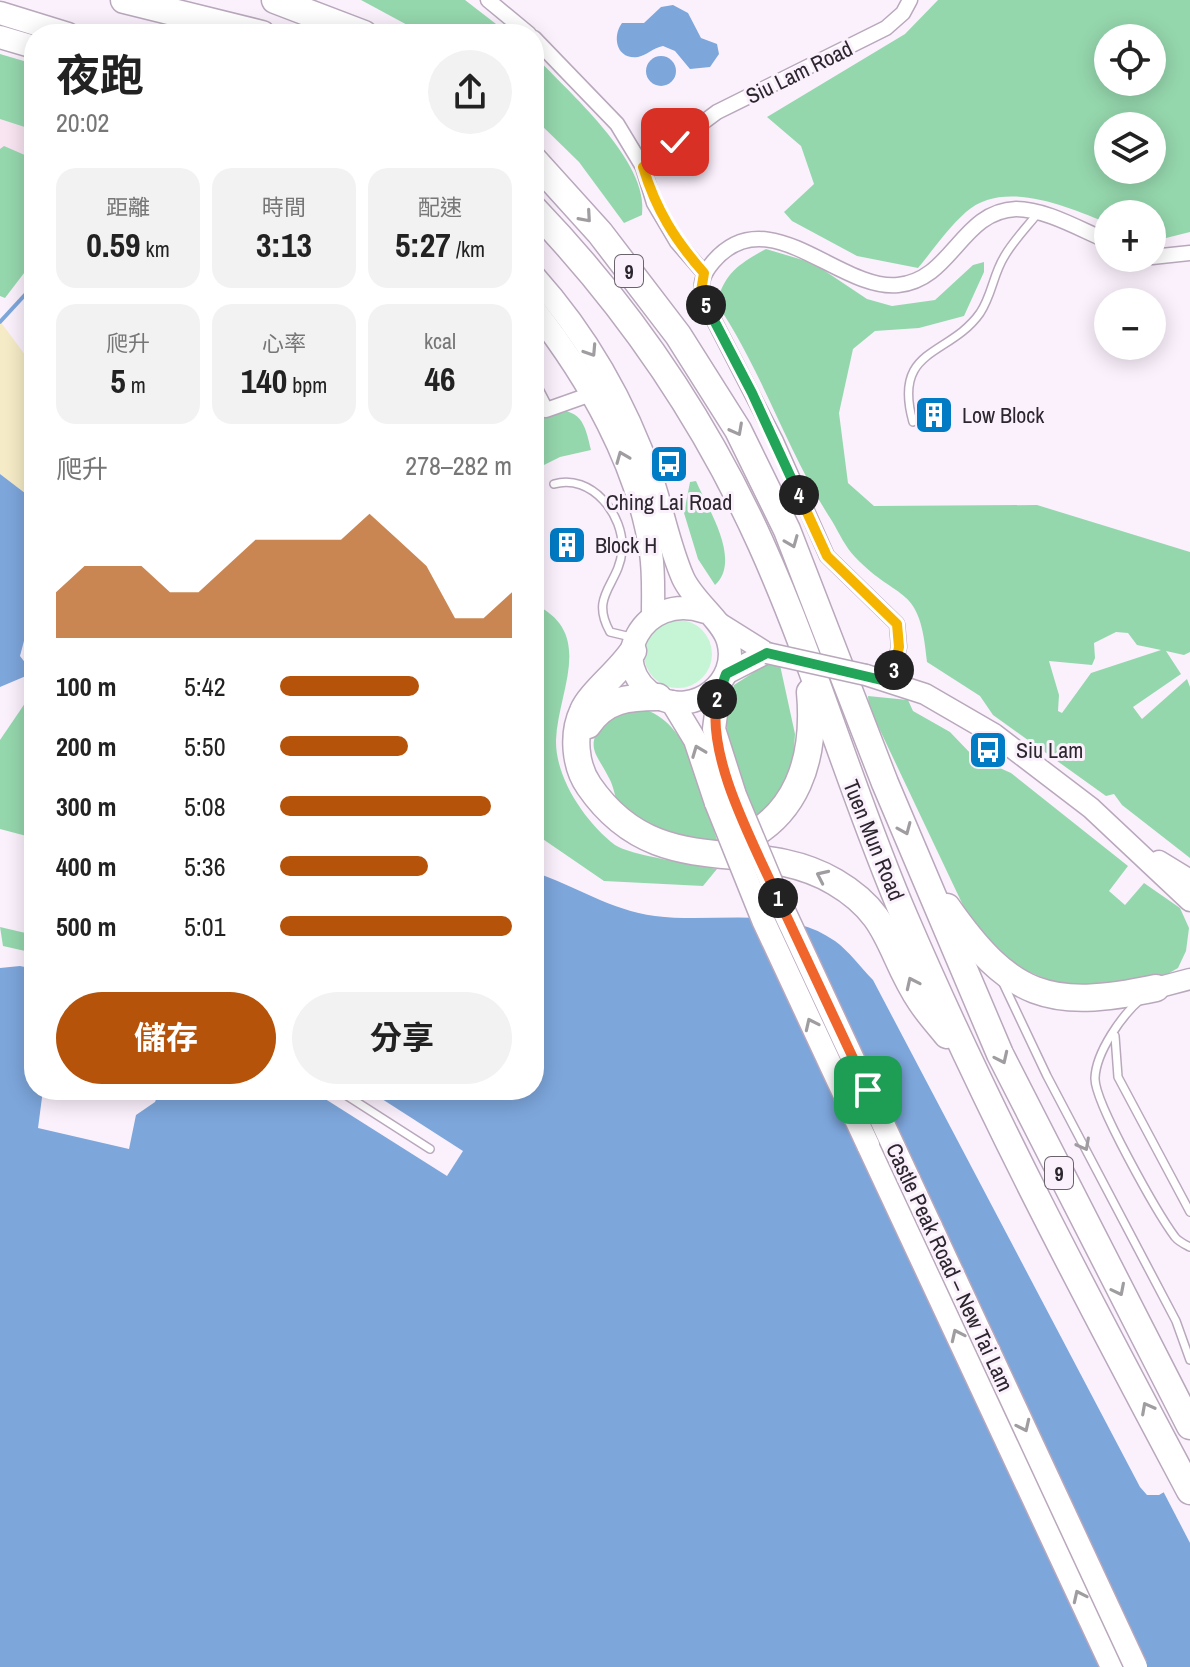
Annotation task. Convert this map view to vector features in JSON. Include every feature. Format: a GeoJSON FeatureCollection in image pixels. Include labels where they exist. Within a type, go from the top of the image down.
{"type":"FeatureCollection","features":[{"type":"Feature","properties":{"kind":"highway"},"geometry":{"type":"LineString","coordinates":[[124,0],[221,24]]}},
{"type":"Feature","properties":{"kind":"highway"},"geometry":{"type":"LineString","coordinates":[[275,0],[338,24]]}},
{"type":"Feature","properties":{"kind":"highway","name":"Tuen Mun Road"},"geometry":{"type":"LineString","coordinates":[[544,171],[600,233],[652,301],[714,389],[738,430],[787,530],[925,875],[1019,1094],[1190,1426]]}},
{"type":"Feature","properties":{"kind":"highway","name":"Tuen Mun Road"},"geometry":{"type":"LineString","coordinates":[[544,220],[601,283],[642,337],[692,412],[763,547],[901,908],[974,1069],[1066,1255],[1186,1484]]}},
{"type":"Feature","properties":{"kind":"highway"},"geometry":{"type":"LineString","coordinates":[[634,644],[620,671],[583,709],[577,743],[580,770],[607,808],[639,833],[676,848],[794,866],[813,871],[851,892],[883,924],[920,1001],[974,1069]]}},
{"type":"Feature","properties":{"kind":"highway"},"geometry":{"type":"LineString","coordinates":[[676,848],[711,850],[733,845],[762,830],[783,812],[798,787],[808,756],[810,700],[807,664]]}},
{"type":"Feature","properties":{"kind":"highway"},"geometry":{"type":"LineString","coordinates":[[577,743],[589,722],[606,706],[624,699],[665,700]]}},
{"type":"Feature","properties":{"kind":"highway"},"geometry":{"type":"LineString","coordinates":[[925,875],[987,958],[1016,982],[1052,996],[1088,999],[1156,988]]}},
{"type":"Feature","properties":{"kind":"main road"},"geometry":{"type":"LineString","coordinates":[[0,13],[36,24]]}},
{"type":"Feature","properties":{"kind":"main road"},"geometry":{"type":"LineString","coordinates":[[0,37],[24,44]]}},
{"type":"Feature","properties":{"kind":"main road"},"geometry":{"type":"LineString","coordinates":[[544,289],[579,333],[602,390],[646,531],[653,615]]}},
{"type":"Feature","properties":{"kind":"main road"},"geometry":{"type":"LineString","coordinates":[[544,321],[602,390],[645,458],[679,568],[728,642],[723,679]]}},
{"type":"Feature","properties":{"kind":"main road"},"geometry":{"type":"LineString","coordinates":[[767,653],[723,679],[698,700],[665,700],[639,679],[634,644],[653,615],[679,606],[711,616],[767,653],[866,675],[938,701],[994,734],[1091,808],[1190,901]]}},
{"type":"Feature","properties":{"kind":"main road","name":"Castle Peak Road – New Tai Lam"},"geometry":{"type":"LineString","coordinates":[[723,679],[714,729],[726,799],[763,920],[1112,1667]]}},
{"type":"Feature","properties":{"kind":"main road","name":"Castle Peak Road – New Tai Lam"},"geometry":{"type":"LineString","coordinates":[[665,700],[695,740],[778,898],[1136,1667]]}},
{"type":"Feature","properties":{"kind":"main road"},"geometry":{"type":"LineString","coordinates":[[1115,833],[1190,880]]}},
{"type":"Feature","properties":{"kind":"main road"},"geometry":{"type":"LineString","coordinates":[[1156,988],[1190,979]]}},
{"type":"Feature","properties":{"kind":"street"},"geometry":{"type":"LineString","coordinates":[[488,0],[517,24]]}},
{"type":"Feature","properties":{"kind":"street","name":"Siu Lam Road"},"geometry":{"type":"LineString","coordinates":[[643,167],[717,112],[886,28],[903,13],[910,0]]}},
{"type":"Feature","properties":{"kind":"street"},"geometry":{"type":"LineString","coordinates":[[544,48],[617,124],[643,167],[654,203],[677,242],[704,273]]}},
{"type":"Feature","properties":{"kind":"street"},"geometry":{"type":"LineString","coordinates":[[890,682],[899,647],[897,624],[827,556],[770,429],[704,301],[701,291],[704,273],[714,260],[732,247],[767,241],[805,250],[867,282],[909,284],[940,268],[968,232],[983,220],[1016,209],[1038,213],[1094,235]]}},
{"type":"Feature","properties":{"kind":"street"},"geometry":{"type":"LineString","coordinates":[[1166,256],[1190,253]]}},
{"type":"Feature","properties":{"kind":"street"},"geometry":{"type":"LineString","coordinates":[[544,412],[602,390]]}},
{"type":"Feature","properties":{"kind":"lane"},"geometry":{"type":"LineString","coordinates":[[913,422],[907,402],[909,381],[918,364],[936,346],[977,317],[989,299],[1003,258],[1038,213]]}},
{"type":"Feature","properties":{"kind":"lane"},"geometry":{"type":"LineString","coordinates":[[554,484],[565,481],[585,484],[601,498],[617,523],[622,552],[603,596],[602,609],[604,621],[614,636],[634,644]]}},
{"type":"Feature","properties":{"kind":"lane"},"geometry":{"type":"LineString","coordinates":[[987,958],[1008,992],[1047,1076],[1176,1321],[1190,1360]]}},
{"type":"Feature","properties":{"kind":"lane"},"geometry":{"type":"LineString","coordinates":[[1156,988],[1136,1003],[1115,1033],[1100,1060],[1096,1087],[1167,1224],[1177,1239],[1190,1247]]}},
{"type":"Feature","properties":{"kind":"lane"},"geometry":{"type":"LineString","coordinates":[[1115,1033],[1118,1077],[1190,1212]]}},
{"type":"Feature","properties":{"kind":"lane"},"geometry":{"type":"LineString","coordinates":[[354,1100],[430,1149]]}},
{"type":"Feature","properties":{"kind":"shaded area"},"geometry":{"type":"Polygon","coordinates":[[[0,111],[24,119],[24,162],[0,150],[0,111]]]}},
{"type":"Feature","properties":{"kind":"green space"},"geometry":{"type":"Polygon","coordinates":[[[361,0],[465,0],[496,24],[405,24],[361,0]]]}},
{"type":"Feature","properties":{"kind":"green space"},"geometry":{"type":"Polygon","coordinates":[[[938,0],[1190,0],[1190,232],[1166,238],[1166,200],[1094,200],[1094,217],[1037,199],[999,197],[981,202],[966,212],[918,268],[857,256],[792,221],[784,212],[814,184],[801,146],[767,117],[905,34],[938,0]]]}},
{"type":"Feature","properties":{"kind":"green space"},"geometry":{"type":"Polygon","coordinates":[[[0,54],[24,61],[24,127],[0,119],[0,54]]]}},
{"type":"Feature","properties":{"kind":"green space"},"geometry":{"type":"Polygon","coordinates":[[[544,65],[620,150],[641,194],[642,215],[624,223],[579,162],[544,128],[544,65]]]}},
{"type":"Feature","properties":{"kind":"green space"},"geometry":{"type":"Polygon","coordinates":[[[4,146],[24,155],[24,273],[5,298],[0,296],[0,149],[4,146]]]}},
{"type":"Feature","properties":{"kind":"green space"},"geometry":{"type":"Polygon","coordinates":[[[766,249],[813,263],[867,299],[892,306],[935,300],[973,265],[984,262],[984,272],[964,316],[919,328],[875,331],[853,349],[839,413],[848,483],[874,506],[1037,505],[1190,552],[1190,652],[1184,655],[1166,651],[1181,674],[1133,707],[1142,719],[1187,679],[1190,687],[1190,858],[1122,805],[1114,794],[1106,796],[993,715],[980,696],[927,662],[924,636],[913,606],[871,572],[846,545],[816,495],[748,357],[717,304],[728,277],[766,249]],[[1116,632],[1094,643],[1092,665],[1049,661],[1059,695],[1058,711],[1062,713],[1091,673],[1161,650],[1137,645],[1128,633],[1116,632]]]}},
{"type":"Feature","properties":{"kind":"green space"},"geometry":{"type":"Polygon","coordinates":[[[544,406],[574,414],[588,436],[591,450],[560,457],[544,465],[544,406]]]}},
{"type":"Feature","properties":{"kind":"green space"},"geometry":{"type":"Polygon","coordinates":[[[696,481],[724,548],[722,575],[715,585],[698,559],[684,513],[690,482],[696,481]]]}},
{"type":"Feature","properties":{"kind":"green space"},"geometry":{"type":"Polygon","coordinates":[[[544,610],[564,630],[569,647],[569,664],[558,721],[557,755],[567,784],[583,812],[604,836],[623,849],[717,869],[703,886],[604,881],[544,840],[544,610]]]}},
{"type":"Feature","properties":{"kind":"green space"},"geometry":{"type":"Polygon","coordinates":[[[678,620],[702,630],[712,654],[702,678],[678,688],[654,678],[644,654],[654,630],[678,620]]]}},
{"type":"Feature","properties":{"kind":"green space"},"geometry":{"type":"Polygon","coordinates":[[[765,665],[780,665],[795,734],[792,782],[758,823],[737,772],[727,721],[734,685],[765,665]]]}},
{"type":"Feature","properties":{"kind":"green space"},"geometry":{"type":"Polygon","coordinates":[[[868,696],[908,700],[913,711],[950,732],[973,756],[1011,773],[1128,866],[1109,891],[1125,905],[1144,883],[1180,908],[1189,928],[1186,951],[1178,968],[1164,976],[1089,987],[1056,983],[1022,969],[994,949],[969,918],[869,707],[868,696]]]}},
{"type":"Feature","properties":{"kind":"green space"},"geometry":{"type":"Polygon","coordinates":[[[24,705],[24,835],[0,829],[0,740],[24,705]]]}},
{"type":"Feature","properties":{"kind":"green space"},"geometry":{"type":"Polygon","coordinates":[[[639,708],[657,715],[684,744],[701,784],[718,843],[667,836],[617,803],[594,750],[595,737],[605,719],[639,708]]]}},
{"type":"Feature","properties":{"kind":"green space"},"geometry":{"type":"Polygon","coordinates":[[[0,927],[24,933],[24,951],[3,946],[0,927]]]}},
{"type":"Feature","properties":{"kind":"sand"},"geometry":{"type":"Polygon","coordinates":[[[0,321],[24,353],[24,492],[0,474],[0,321]]]}},
{"type":"Feature","properties":{"kind":"water"},"geometry":{"type":"Polygon","coordinates":[[[673,5],[688,13],[701,38],[717,44],[719,54],[710,67],[690,69],[675,51],[663,46],[631,57],[618,46],[617,34],[622,23],[644,23],[661,7],[673,5]]]}},
{"type":"Feature","properties":{"kind":"water"},"geometry":{"type":"Polygon","coordinates":[[[661,56],[672,60],[676,71],[672,82],[661,86],[650,82],[646,71],[650,60],[661,56]]]}},
{"type":"Feature","properties":{"kind":"water"},"geometry":{"type":"Polygon","coordinates":[[[0,474],[24,492],[24,641],[20,656],[24,661],[24,677],[0,687],[0,474]]]}},
{"type":"Feature","properties":{"kind":"water"},"geometry":{"type":"Polygon","coordinates":[[[544,876],[639,913],[678,918],[771,919],[815,930],[835,941],[873,980],[1140,1487],[1147,1495],[1159,1495],[1190,1477],[1190,1667],[0,1667],[0,968],[24,967],[24,1100],[42,1100],[38,1128],[129,1149],[136,1115],[155,1102],[544,1100],[544,876]]]}},
{"type":"Feature","properties":{"kind":"pier"},"geometry":{"type":"Polygon","coordinates":[[[327,1100],[384,1100],[463,1151],[447,1176],[327,1100]]]}},
{"type":"Feature","properties":{"kind":"pier"},"geometry":{"type":"Polygon","coordinates":[[[1190,1474],[1190,1543],[1162,1489],[1190,1474]]]}},
{"type":"Feature","properties":{"kind":"waterway"},"geometry":{"type":"LineString","coordinates":[[0,322],[24,296]]}},
{"type":"Feature","properties":{"kind":"place","name":"Low Block"},"geometry":{"type":"Point","coordinates":[934,415]}},
{"type":"Feature","properties":{"kind":"place","name":"Ching Lai Road"},"geometry":{"type":"Point","coordinates":[669,464]}},
{"type":"Feature","properties":{"kind":"place","name":"Block H"},"geometry":{"type":"Point","coordinates":[567,545]}},
{"type":"Feature","properties":{"kind":"place","name":"Siu Lam"},"geometry":{"type":"Point","coordinates":[988,750]}},
{"type":"Feature","properties":{"kind":"route"},"geometry":{"type":"LineString","coordinates":[[675,142],[643,167],[654,203],[677,242],[704,273],[701,291],[704,301],[776,441],[827,556],[845,576],[893,617],[899,630],[897,661],[890,682],[767,653],[726,674],[720,684],[714,718],[717,744],[749,832],[868,1090]]}}]}
